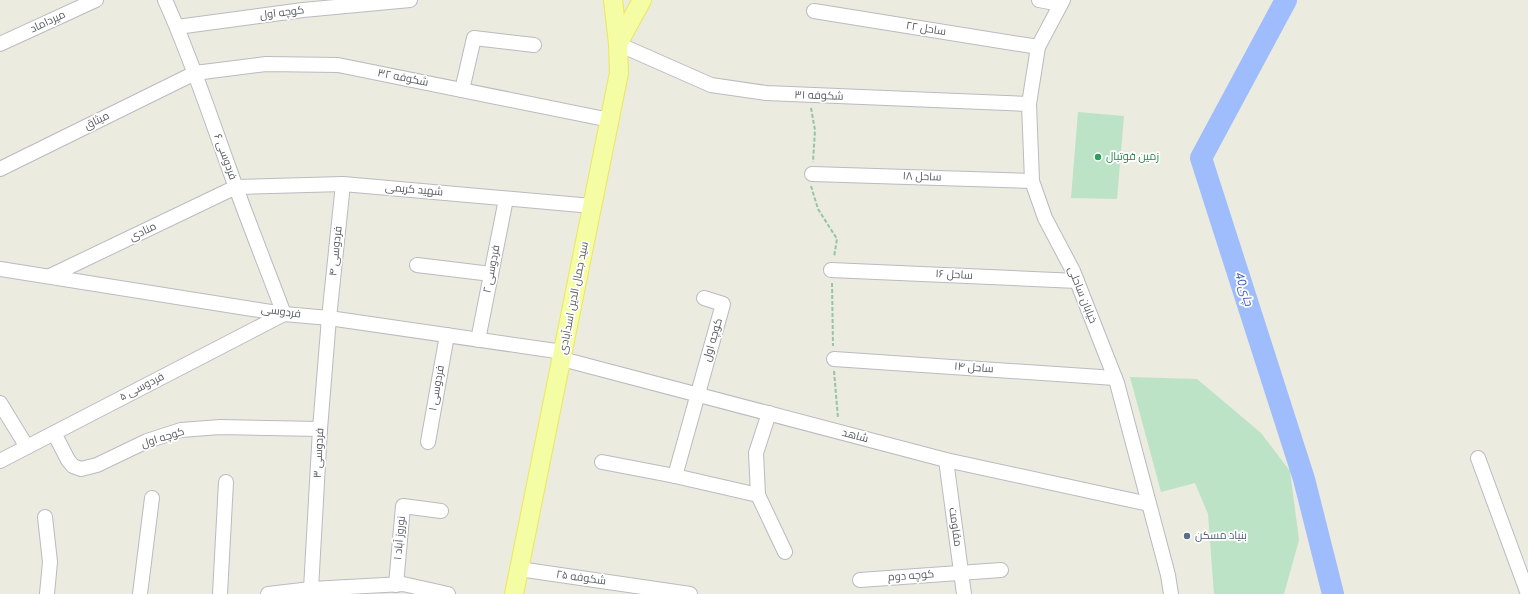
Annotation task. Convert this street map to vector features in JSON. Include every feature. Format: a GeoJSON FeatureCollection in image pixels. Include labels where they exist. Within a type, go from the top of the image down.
{"type":"FeatureCollection","features":[{"type":"Feature","properties":{"kind":"main road","name":"سید جمال الدین اسدآبادی"},"geometry":{"type":"LineString","coordinates":[[514,594],[619,73],[618,44],[613,0]]}},
{"type":"Feature","properties":{"kind":"main road"},"geometry":{"type":"LineString","coordinates":[[618,44],[642,0]]}},
{"type":"Feature","properties":{"kind":"street","name":"میرداماد"},"geometry":{"type":"LineString","coordinates":[[0,44],[96,0]]}},
{"type":"Feature","properties":{"kind":"street","name":"فردوسی ۶"},"geometry":{"type":"LineString","coordinates":[[165,0],[195,73],[284,314]]}},
{"type":"Feature","properties":{"kind":"street","name":"کوچه اول"},"geometry":{"type":"LineString","coordinates":[[177,27],[303,10],[410,0]]}},
{"type":"Feature","properties":{"kind":"street"},"geometry":{"type":"LineString","coordinates":[[1039,0],[1061,2]]}},
{"type":"Feature","properties":{"kind":"street","name":"خیابان ساحلی"},"geometry":{"type":"LineString","coordinates":[[1061,2],[1038,47],[1029,104],[1032,181],[1045,218],[1077,281],[1115,378],[1150,504],[1168,575],[1171,594]]}},
{"type":"Feature","properties":{"kind":"street","name":"ساحل ۲۲"},"geometry":{"type":"LineString","coordinates":[[814,11],[1038,47]]}},
{"type":"Feature","properties":{"kind":"street"},"geometry":{"type":"LineString","coordinates":[[462,90],[474,38],[534,45]]}},
{"type":"Feature","properties":{"kind":"street","name":"شکوفه ۳۱"},"geometry":{"type":"LineString","coordinates":[[618,44],[711,85],[766,94],[1029,104]]}},
{"type":"Feature","properties":{"kind":"street","name":"شکوفه ۳۲"},"geometry":{"type":"LineString","coordinates":[[195,73],[266,64],[338,65],[610,120]]}},
{"type":"Feature","properties":{"kind":"street","name":"میثاق"},"geometry":{"type":"LineString","coordinates":[[0,169],[195,73]]}},
{"type":"Feature","properties":{"kind":"street","name":"ساحل ۱۸"},"geometry":{"type":"LineString","coordinates":[[812,174],[1032,181]]}},
{"type":"Feature","properties":{"kind":"street","name":"شهید کریمی"},"geometry":{"type":"LineString","coordinates":[[236,187],[343,184],[592,206]]}},
{"type":"Feature","properties":{"kind":"street","name":"فردوسی ۴"},"geometry":{"type":"LineString","coordinates":[[329,318],[343,184]]}},
{"type":"Feature","properties":{"kind":"street","name":"منادی"},"geometry":{"type":"LineString","coordinates":[[50,276],[236,187]]}},
{"type":"Feature","properties":{"kind":"street","name":"فردوسی ۲"},"geometry":{"type":"LineString","coordinates":[[478,340],[506,199]]}},
{"type":"Feature","properties":{"kind":"street"},"geometry":{"type":"LineString","coordinates":[[417,265],[491,274]]}},
{"type":"Feature","properties":{"kind":"street","name":"فردوسی"},"geometry":{"type":"LineString","coordinates":[[0,268],[284,314],[329,318],[447,335],[562,356]]}},
{"type":"Feature","properties":{"kind":"street","name":"ساحل ۱۶"},"geometry":{"type":"LineString","coordinates":[[831,270],[1077,281]]}},
{"type":"Feature","properties":{"kind":"street","name":"کوچه اول"},"geometry":{"type":"LineString","coordinates":[[697,394],[723,304],[704,298]]}},
{"type":"Feature","properties":{"kind":"street","name":"فردوسی ۵"},"geometry":{"type":"LineString","coordinates":[[0,461],[284,314]]}},
{"type":"Feature","properties":{"kind":"street","name":"فردوسی ۳"},"geometry":{"type":"LineString","coordinates":[[311,589],[320,429],[329,318]]}},
{"type":"Feature","properties":{"kind":"street","name":"فردوسی ۱"},"geometry":{"type":"LineString","coordinates":[[428,442],[447,335]]}},
{"type":"Feature","properties":{"kind":"street","name":"شاهد"},"geometry":{"type":"LineString","coordinates":[[562,356],[697,394],[946,460],[1150,504]]}},
{"type":"Feature","properties":{"kind":"street","name":"ساحل ۱۴"},"geometry":{"type":"LineString","coordinates":[[834,359],[1115,378]]}},
{"type":"Feature","properties":{"kind":"street"},"geometry":{"type":"LineString","coordinates":[[675,476],[697,394]]}},
{"type":"Feature","properties":{"kind":"street"},"geometry":{"type":"LineString","coordinates":[[0,403],[27,447]]}},
{"type":"Feature","properties":{"kind":"street"},"geometry":{"type":"LineString","coordinates":[[769,413],[756,453],[758,495],[785,552]]}},
{"type":"Feature","properties":{"kind":"street","name":"کوچه اول"},"geometry":{"type":"LineString","coordinates":[[54,433],[68,460],[73,466],[81,469],[97,465],[147,441],[181,430],[220,427],[320,429]]}},
{"type":"Feature","properties":{"kind":"street"},"geometry":{"type":"LineString","coordinates":[[1478,458],[1528,594]]}},
{"type":"Feature","properties":{"kind":"street","name":"مقاومت"},"geometry":{"type":"LineString","coordinates":[[946,460],[964,594]]}},
{"type":"Feature","properties":{"kind":"street"},"geometry":{"type":"LineString","coordinates":[[602,462],[675,476],[758,495]]}},
{"type":"Feature","properties":{"kind":"street"},"geometry":{"type":"LineString","coordinates":[[220,594],[226,482]]}},
{"type":"Feature","properties":{"kind":"street"},"geometry":{"type":"LineString","coordinates":[[140,594],[152,498]]}},
{"type":"Feature","properties":{"kind":"street","name":"نوروز آباد ۱"},"geometry":{"type":"LineString","coordinates":[[396,584],[403,506],[441,511]]}},
{"type":"Feature","properties":{"kind":"street"},"geometry":{"type":"LineString","coordinates":[[45,516],[50,562],[48,594]]}},
{"type":"Feature","properties":{"kind":"street","name":"شکوفه ۲۵"},"geometry":{"type":"LineString","coordinates":[[519,569],[690,594]]}},
{"type":"Feature","properties":{"kind":"street"},"geometry":{"type":"LineString","coordinates":[[962,573],[1001,570]]}},
{"type":"Feature","properties":{"kind":"street","name":"کوچه دوم"},"geometry":{"type":"LineString","coordinates":[[860,580],[962,573]]}},
{"type":"Feature","properties":{"kind":"street"},"geometry":{"type":"LineString","coordinates":[[268,594],[311,589],[396,584],[403,584],[448,594]]}},
{"type":"Feature","properties":{"kind":"green space","name":"زمین فوتبال"},"geometry":{"type":"Polygon","coordinates":[[[1078,112],[1124,116],[1117,199],[1071,198],[1078,112]]]}},
{"type":"Feature","properties":{"kind":"green space"},"geometry":{"type":"Polygon","coordinates":[[[1130,377],[1197,379],[1261,433],[1290,471],[1299,540],[1284,594],[1214,594],[1208,514],[1195,483],[1161,492],[1130,377]]]}},
{"type":"Feature","properties":{"kind":"waterway","name":"40چای"},"geometry":{"type":"LineString","coordinates":[[1286,0],[1201,158],[1304,479],[1333,594]]}},
{"type":"Feature","properties":{"kind":"place","name":"زمین فوتبال"},"geometry":{"type":"Point","coordinates":[1098,157]}},
{"type":"Feature","properties":{"kind":"place","name":"بنیاد مسکن"},"geometry":{"type":"Point","coordinates":[1187,536]}}]}
